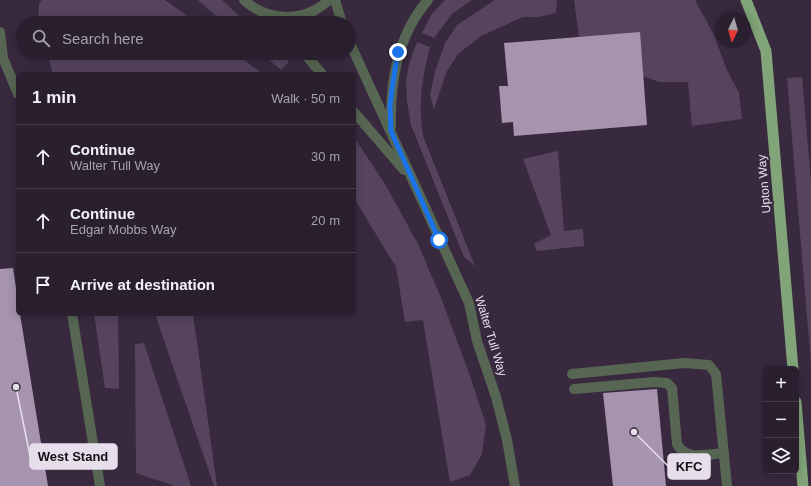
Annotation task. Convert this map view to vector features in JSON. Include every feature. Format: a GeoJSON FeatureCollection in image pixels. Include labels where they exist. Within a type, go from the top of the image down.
{"type":"FeatureCollection","features":[{"type":"Feature","properties":{"kind":"highway","name":"Upton Way"},"geometry":{"type":"LineString","coordinates":[[746,0],[766,51],[793,366]]}},
{"type":"Feature","properties":{"kind":"highway"},"geometry":{"type":"LineString","coordinates":[[799,438],[803,486]]}},
{"type":"Feature","properties":{"kind":"street"},"geometry":{"type":"LineString","coordinates":[[244,0],[262,16]]}},
{"type":"Feature","properties":{"kind":"street"},"geometry":{"type":"LineString","coordinates":[[297,16],[311,12],[329,0]]}},
{"type":"Feature","properties":{"kind":"street"},"geometry":{"type":"LineString","coordinates":[[335,0],[340,16]]}},
{"type":"Feature","properties":{"kind":"street"},"geometry":{"type":"LineString","coordinates":[[391,131],[390,106],[398,52],[417,13],[428,0]]}},
{"type":"Feature","properties":{"kind":"street"},"geometry":{"type":"LineString","coordinates":[[254,9],[277,16]]}},
{"type":"Feature","properties":{"kind":"street"},"geometry":{"type":"LineString","coordinates":[[0,32],[1,58],[16,90]]}},
{"type":"Feature","properties":{"kind":"street","name":"Walter Tull Way"},"geometry":{"type":"LineString","coordinates":[[356,56],[469,303],[477,341],[496,397],[507,440],[515,486]]}},
{"type":"Feature","properties":{"kind":"street"},"geometry":{"type":"LineString","coordinates":[[310,60],[320,72]]}},
{"type":"Feature","properties":{"kind":"street","name":"Walter Tull Way"},"geometry":{"type":"LineString","coordinates":[[356,114],[411,178]]}},
{"type":"Feature","properties":{"kind":"street"},"geometry":{"type":"LineString","coordinates":[[72,316],[100,486]]}},
{"type":"Feature","properties":{"kind":"street"},"geometry":{"type":"LineString","coordinates":[[572,374],[684,363],[709,365],[716,374],[727,486]]}},
{"type":"Feature","properties":{"kind":"street"},"geometry":{"type":"LineString","coordinates":[[574,389],[654,382],[667,383],[672,388],[677,444],[680,451],[687,454],[724,452]]}},
{"type":"Feature","properties":{"kind":"shaded area"},"geometry":{"type":"Polygon","coordinates":[[[42,0],[165,0],[187,16],[38,16],[39,3],[42,0]]]}},
{"type":"Feature","properties":{"kind":"shaded area"},"geometry":{"type":"Polygon","coordinates":[[[198,0],[222,0],[239,16],[216,16],[198,0]]]}},
{"type":"Feature","properties":{"kind":"shaded area"},"geometry":{"type":"Polygon","coordinates":[[[445,0],[472,0],[452,14],[434,38],[422,33],[431,15],[445,0]]]}},
{"type":"Feature","properties":{"kind":"shaded area"},"geometry":{"type":"Polygon","coordinates":[[[495,0],[557,0],[556,13],[539,17],[523,17],[481,36],[458,54],[446,73],[434,109],[430,95],[435,72],[445,43],[457,25],[495,0]]]}},
{"type":"Feature","properties":{"kind":"shaded area"},"geometry":{"type":"Polygon","coordinates":[[[574,0],[695,0],[713,33],[715,38],[715,48],[719,48],[727,70],[739,93],[742,119],[692,126],[688,82],[659,82],[643,76],[579,37],[574,0]]]}},
{"type":"Feature","properties":{"kind":"shaded area"},"geometry":{"type":"Polygon","coordinates":[[[417,42],[430,47],[421,101],[423,136],[475,266],[464,257],[411,125],[406,83],[409,64],[417,42]]]}},
{"type":"Feature","properties":{"kind":"shaded area"},"geometry":{"type":"Polygon","coordinates":[[[49,60],[245,60],[260,72],[52,72],[49,60]]]}},
{"type":"Feature","properties":{"kind":"shaded area"},"geometry":{"type":"Polygon","coordinates":[[[269,60],[287,60],[289,62],[281,70],[269,60]]]}},
{"type":"Feature","properties":{"kind":"shaded area"},"geometry":{"type":"Polygon","coordinates":[[[802,77],[811,182],[811,364],[787,78],[802,77]]]}},
{"type":"Feature","properties":{"kind":"shaded area"},"geometry":{"type":"Polygon","coordinates":[[[356,140],[385,184],[418,244],[441,298],[469,373],[486,425],[482,454],[470,475],[450,482],[423,320],[405,322],[396,267],[356,201],[356,140]]]}},
{"type":"Feature","properties":{"kind":"shaded area"},"geometry":{"type":"Polygon","coordinates":[[[558,151],[564,231],[583,229],[584,246],[537,251],[534,244],[551,235],[523,159],[558,151]]]}},
{"type":"Feature","properties":{"kind":"shaded area"},"geometry":{"type":"Polygon","coordinates":[[[94,316],[118,316],[119,389],[105,388],[94,316]]]}},
{"type":"Feature","properties":{"kind":"shaded area"},"geometry":{"type":"Polygon","coordinates":[[[156,316],[193,316],[217,486],[214,486],[156,316]]]}},
{"type":"Feature","properties":{"kind":"shaded area"},"geometry":{"type":"Polygon","coordinates":[[[144,343],[191,486],[175,486],[136,473],[135,344],[144,343]]]}},
{"type":"Feature","properties":{"kind":"building"},"geometry":{"type":"Polygon","coordinates":[[[640,32],[647,125],[514,136],[513,122],[502,123],[499,86],[508,86],[504,43],[640,32]]]}},
{"type":"Feature","properties":{"kind":"building"},"geometry":{"type":"Polygon","coordinates":[[[13,268],[16,288],[16,316],[20,316],[48,486],[0,486],[0,269],[13,268]]]}},
{"type":"Feature","properties":{"kind":"building"},"geometry":{"type":"Polygon","coordinates":[[[657,389],[666,486],[613,486],[603,393],[657,389]]]}},
{"type":"Feature","properties":{"kind":"place","name":"West Stand"},"geometry":{"type":"Point","coordinates":[16,387]}},
{"type":"Feature","properties":{"kind":"place","name":"KFC"},"geometry":{"type":"Point","coordinates":[634,432]}},
{"type":"Feature","properties":{"kind":"route"},"geometry":{"type":"LineString","coordinates":[[398,52],[390,106],[391,131],[439,240]]}}]}
